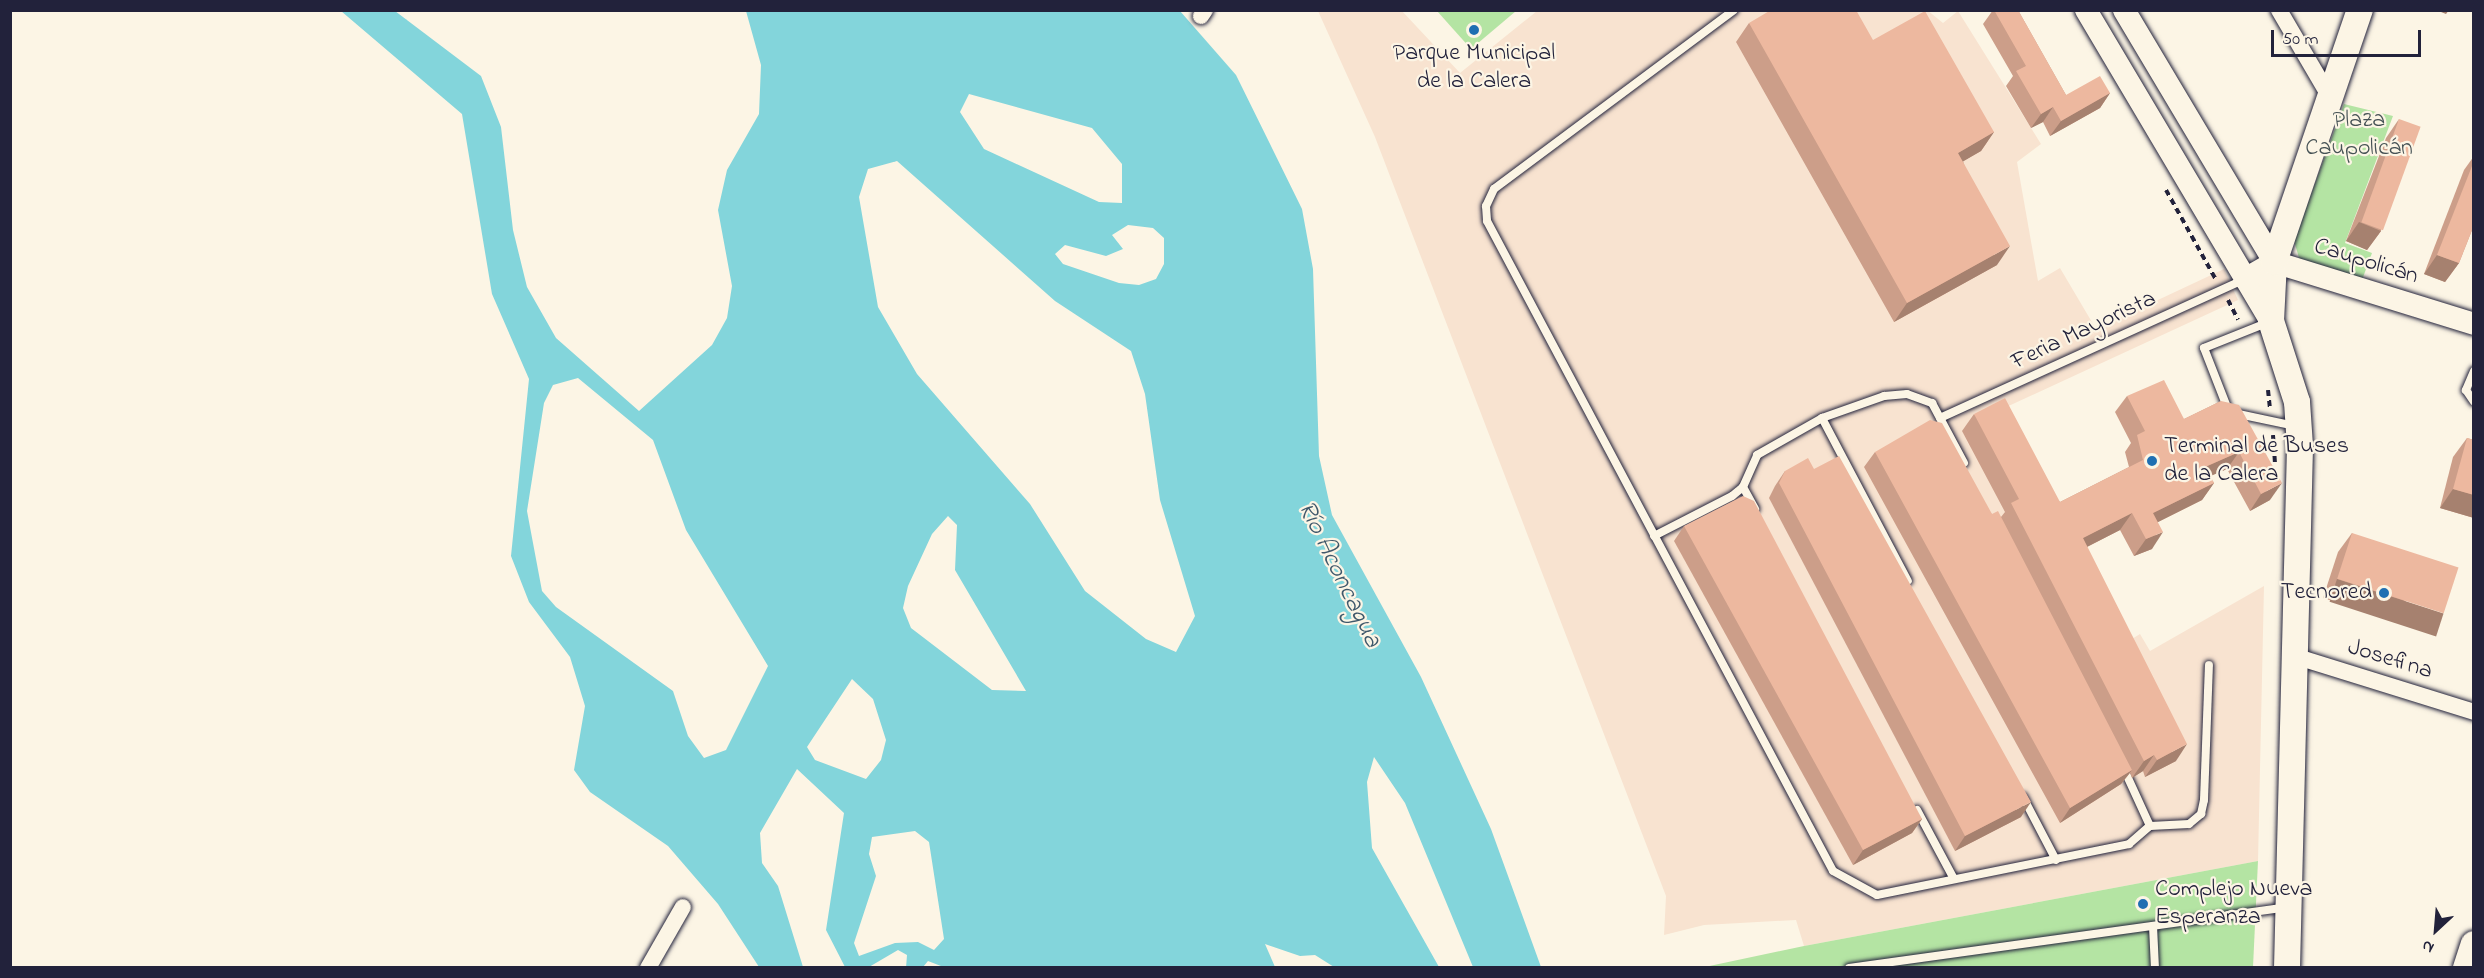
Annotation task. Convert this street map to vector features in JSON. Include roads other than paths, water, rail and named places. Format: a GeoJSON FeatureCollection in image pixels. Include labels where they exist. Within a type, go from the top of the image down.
{"type":"FeatureCollection","features":[{"type":"Feature","properties":{"kind":"main road"},"geometry":{"type":"LineString","coordinates":[[2086,10],[2271,321],[2296,402],[2301,520],[2291,655],[2286,968]]}},
{"type":"Feature","properties":{"kind":"main road"},"geometry":{"type":"LineString","coordinates":[[2124,10],[2274,262]]}},
{"type":"Feature","properties":{"kind":"main road"},"geometry":{"type":"LineString","coordinates":[[2271,321],[2274,262],[2328,94],[2360,10]]}},
{"type":"Feature","properties":{"kind":"main road"},"geometry":{"type":"LineString","coordinates":[[2245,279],[2274,262]]}},
{"type":"Feature","properties":{"kind":"main road","name":"Caupolicán"},"geometry":{"type":"LineString","coordinates":[[2274,262],[2474,324]]}},
{"type":"Feature","properties":{"kind":"main road"},"geometry":{"type":"LineString","coordinates":[[2466,968],[2474,944]]}},
{"type":"Feature","properties":{"kind":"street"},"geometry":{"type":"LineString","coordinates":[[2279,10],[2328,94]]}},
{"type":"Feature","properties":{"kind":"street","name":"Josefina"},"geometry":{"type":"LineString","coordinates":[[2291,655],[2474,711]]}},
{"type":"Feature","properties":{"kind":"street"},"geometry":{"type":"LineString","coordinates":[[648,968],[683,907]]}},
{"type":"Feature","properties":{"kind":"lane"},"geometry":{"type":"LineString","coordinates":[[1734,10],[1494,189],[1486,206],[1486,221],[1833,871],[1877,895],[2129,844],[2150,826],[2188,824],[2201,814],[2209,665]]}},
{"type":"Feature","properties":{"kind":"lane","name":"Feria Mayorista"},"geometry":{"type":"LineString","coordinates":[[1940,418],[2245,279]]}},
{"type":"Feature","properties":{"kind":"lane"},"geometry":{"type":"LineString","coordinates":[[2271,321],[2204,348],[2229,412],[2298,427]]}},
{"type":"Feature","properties":{"kind":"lane"},"geometry":{"type":"LineString","coordinates":[[2474,371],[2466,390],[2474,402]]}},
{"type":"Feature","properties":{"kind":"lane"},"geometry":{"type":"LineString","coordinates":[[1654,536],[1743,487],[1756,455],[1822,418],[1884,396],[1907,394],[1932,403],[1968,470]]}},
{"type":"Feature","properties":{"kind":"lane"},"geometry":{"type":"LineString","coordinates":[[1822,418],[1911,586]]}},
{"type":"Feature","properties":{"kind":"lane"},"geometry":{"type":"LineString","coordinates":[[1743,487],[1760,518]]}},
{"type":"Feature","properties":{"kind":"lane"},"geometry":{"type":"LineString","coordinates":[[2115,753],[2150,826]]}},
{"type":"Feature","properties":{"kind":"lane"},"geometry":{"type":"LineString","coordinates":[[2017,786],[2056,860]]}},
{"type":"Feature","properties":{"kind":"lane"},"geometry":{"type":"LineString","coordinates":[[1910,796],[1954,879]]}},
{"type":"Feature","properties":{"kind":"lane"},"geometry":{"type":"LineString","coordinates":[[1849,968],[2287,907]]}},
{"type":"Feature","properties":{"kind":"lane"},"geometry":{"type":"LineString","coordinates":[[2152,926],[2155,968]]}},
{"type":"Feature","properties":{"kind":"water","name":"Río Aconcagua"},"geometry":{"type":"Polygon","coordinates":[[[341,11],[395,11],[481,76],[501,127],[513,230],[527,287],[556,338],[639,411],[712,345],[727,318],[732,286],[718,210],[727,170],[759,114],[761,65],[746,11],[1180,11],[1236,75],[1302,209],[1313,269],[1319,456],[1332,515],[1421,677],[1491,829],[1541,967],[1473,967],[1405,803],[1374,757],[1367,782],[1372,848],[1439,967],[1334,967],[1315,955],[1300,956],[1265,944],[1275,967],[946,968],[928,961],[923,967],[906,968],[907,955],[898,950],[869,967],[845,967],[826,930],[844,813],[797,769],[760,833],[762,863],[778,886],[803,967],[759,967],[718,904],[668,846],[590,792],[574,770],[585,706],[570,657],[529,602],[511,556],[529,379],[492,294],[462,114],[341,11]],[[969,94],[960,112],[984,149],[1099,202],[1122,203],[1122,164],[1092,128],[969,94]],[[897,161],[868,169],[859,197],[878,307],[917,374],[1030,504],[1085,591],[1146,639],[1176,652],[1195,616],[1160,500],[1145,394],[1131,351],[1055,301],[897,161]],[[1128,225],[1112,235],[1123,249],[1106,256],[1065,245],[1055,254],[1063,264],[1119,283],[1139,285],[1156,279],[1164,264],[1164,238],[1153,228],[1128,225]],[[578,378],[553,385],[544,403],[527,511],[542,591],[556,607],[673,691],[688,736],[704,758],[726,750],[768,666],[686,530],[653,440],[578,378]],[[948,516],[932,534],[908,586],[903,608],[911,628],[992,690],[1026,691],[955,570],[957,525],[948,516]],[[852,679],[807,747],[815,760],[866,779],[881,760],[886,740],[873,699],[852,679]],[[915,831],[872,837],[869,854],[876,876],[854,943],[859,956],[895,943],[918,942],[934,950],[944,939],[929,842],[915,831]]]}},
{"type":"Feature","properties":{"kind":"place","name":"Parque Municipal de la Calera"},"geometry":{"type":"Point","coordinates":[1474,30]}},
{"type":"Feature","properties":{"kind":"place","name":"Terminal de Buses de la Calera"},"geometry":{"type":"Point","coordinates":[2152,461]}},
{"type":"Feature","properties":{"kind":"place","name":"Tecnored"},"geometry":{"type":"Point","coordinates":[2384,593]}},
{"type":"Feature","properties":{"kind":"place","name":"Complejo Nueva Esperanza"},"geometry":{"type":"Point","coordinates":[2143,904]}},
{"type":"Feature","properties":{"kind":"park label","name":"Plaza Caupolicán"},"geometry":{"type":"Point","coordinates":[2359,135]}}]}
